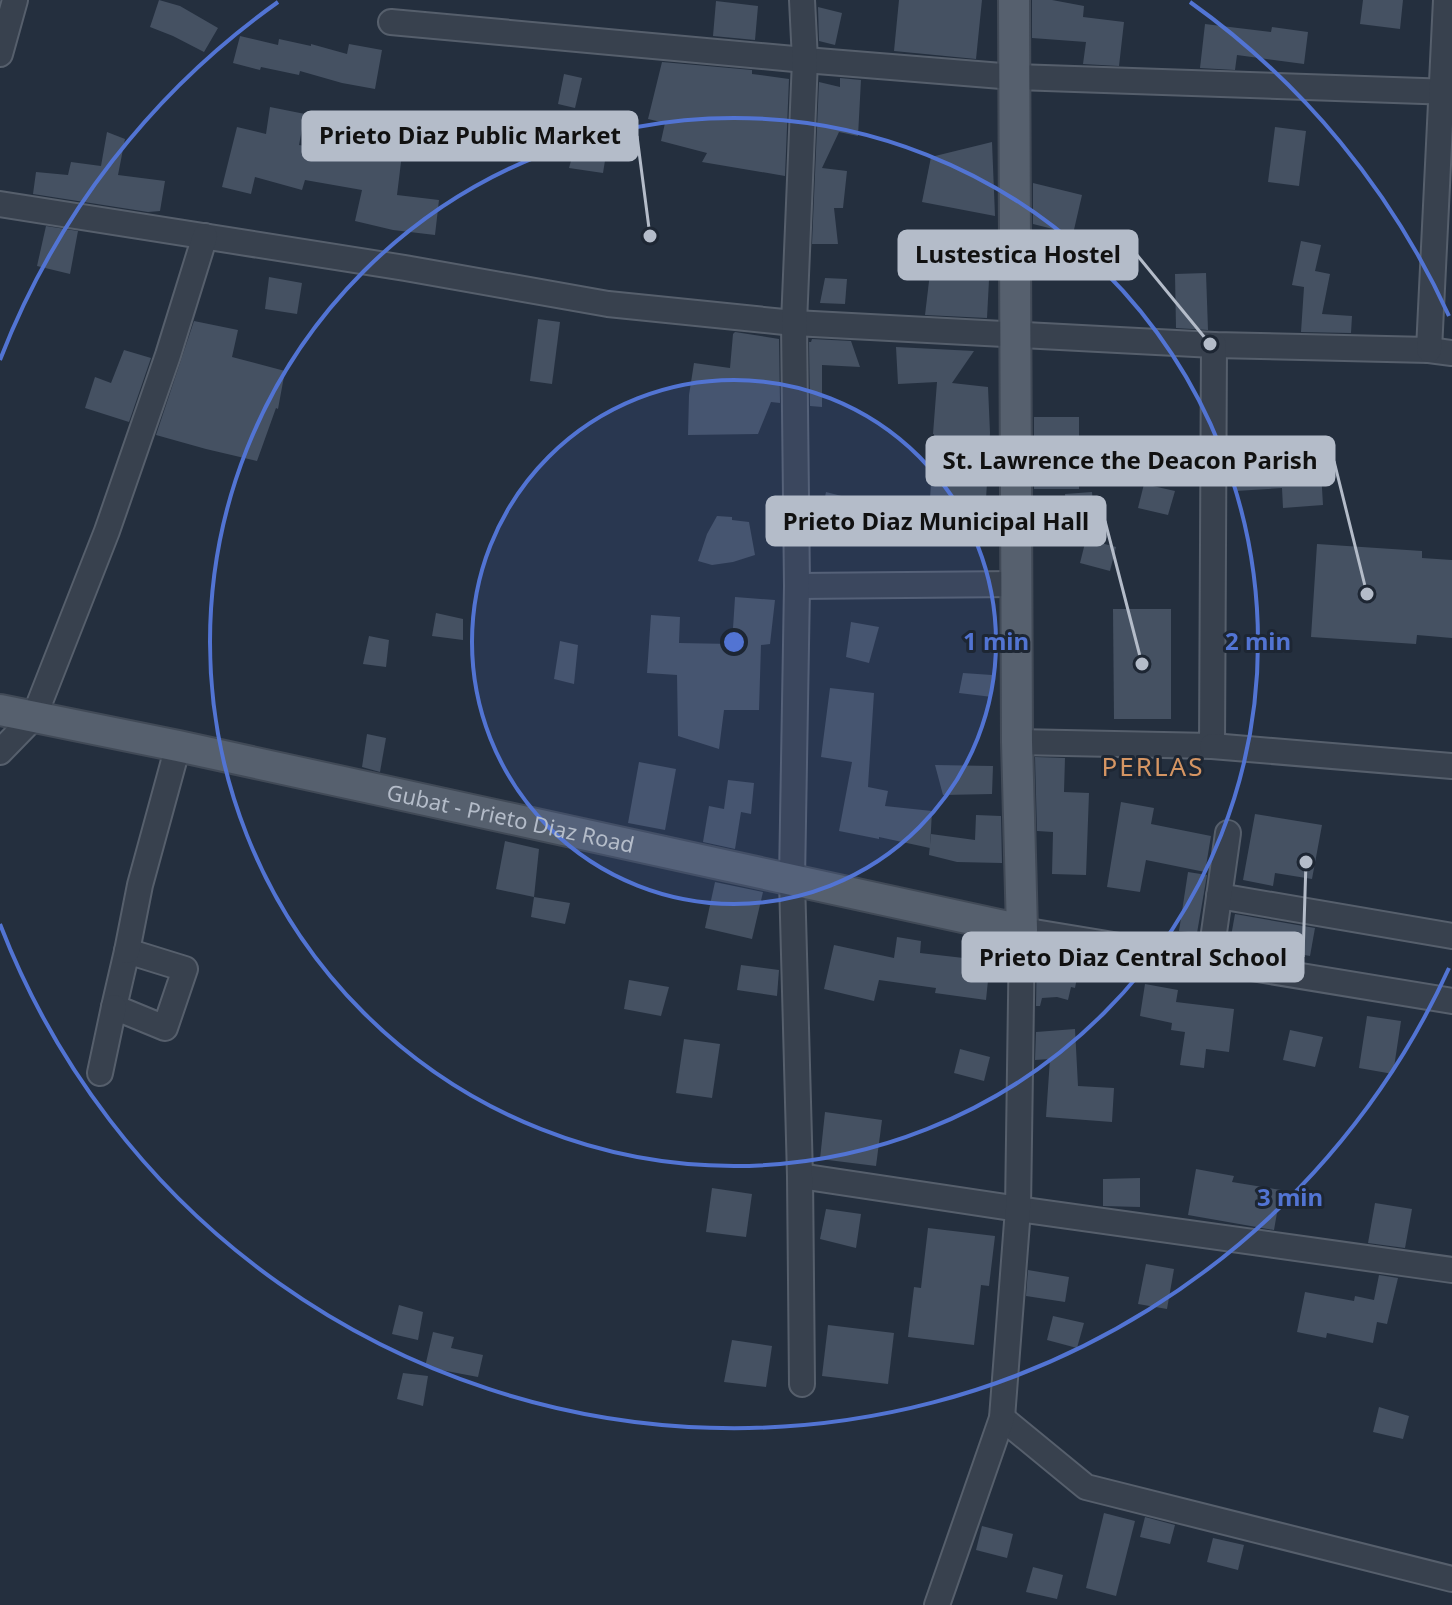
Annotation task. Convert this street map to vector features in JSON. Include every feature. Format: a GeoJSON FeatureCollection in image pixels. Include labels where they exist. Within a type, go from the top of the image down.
{"type":"FeatureCollection","features":[{"type":"Feature","properties":{"kind":"main road"},"geometry":{"type":"LineString","coordinates":[[1014,0],[1017,742],[1022,930]]}},
{"type":"Feature","properties":{"kind":"main road","name":"Gubat - Prieto Diaz Road"},"geometry":{"type":"LineString","coordinates":[[0,710],[1022,930]]}},
{"type":"Feature","properties":{"kind":"street"},"geometry":{"type":"LineString","coordinates":[[0,54],[15,0]]}},
{"type":"Feature","properties":{"kind":"street"},"geometry":{"type":"LineString","coordinates":[[802,0],[805,60],[794,323],[797,586],[792,880],[802,1384]]}},
{"type":"Feature","properties":{"kind":"street"},"geometry":{"type":"LineString","coordinates":[[0,204],[405,268],[608,304],[794,323],[1214,345],[1441,352],[1446,0]]}},
{"type":"Feature","properties":{"kind":"street"},"geometry":{"type":"LineString","coordinates":[[391,22],[1014,77],[1447,92]]}},
{"type":"Feature","properties":{"kind":"street"},"geometry":{"type":"LineString","coordinates":[[0,752],[34,717],[107,531],[168,355],[205,236]]}},
{"type":"Feature","properties":{"kind":"street"},"geometry":{"type":"LineString","coordinates":[[1212,746],[1214,345]]}},
{"type":"Feature","properties":{"kind":"street"},"geometry":{"type":"LineString","coordinates":[[797,586],[1016,584]]}},
{"type":"Feature","properties":{"kind":"street"},"geometry":{"type":"LineString","coordinates":[[1017,742],[1212,746],[1452,766]]}},
{"type":"Feature","properties":{"kind":"street"},"geometry":{"type":"LineString","coordinates":[[100,1073],[140,885],[178,746]]}},
{"type":"Feature","properties":{"kind":"street"},"geometry":{"type":"LineString","coordinates":[[1210,961],[1228,833]]}},
{"type":"Feature","properties":{"kind":"street"},"geometry":{"type":"LineString","coordinates":[[1219,896],[1452,936]]}},
{"type":"Feature","properties":{"kind":"street"},"geometry":{"type":"LineString","coordinates":[[937,1605],[1002,1418],[1018,1209],[1022,930],[1452,1001]]}},
{"type":"Feature","properties":{"kind":"street"},"geometry":{"type":"LineString","coordinates":[[114,1007],[165,1028],[185,969],[127,951]]}},
{"type":"Feature","properties":{"kind":"street"},"geometry":{"type":"LineString","coordinates":[[800,1176],[1452,1270]]}},
{"type":"Feature","properties":{"kind":"street"},"geometry":{"type":"LineString","coordinates":[[1002,1418],[1086,1487],[1452,1579]]}},
{"type":"Feature","properties":{"kind":"building"},"geometry":{"type":"Polygon","coordinates":[[[159,0],[180,6],[218,28],[204,52],[150,27],[159,0]]]}},
{"type":"Feature","properties":{"kind":"building"},"geometry":{"type":"Polygon","coordinates":[[[899,0],[982,0],[976,59],[894,51],[899,0]]]}},
{"type":"Feature","properties":{"kind":"building"},"geometry":{"type":"Polygon","coordinates":[[[1032,0],[1084,6],[1083,17],[1124,22],[1119,66],[1083,64],[1086,42],[1032,38],[1032,0]]]}},
{"type":"Feature","properties":{"kind":"building"},"geometry":{"type":"Polygon","coordinates":[[[1363,0],[1403,0],[1400,29],[1360,24],[1363,0]]]}},
{"type":"Feature","properties":{"kind":"building"},"geometry":{"type":"Polygon","coordinates":[[[716,1],[758,6],[755,40],[713,36],[716,1]]]}},
{"type":"Feature","properties":{"kind":"building"},"geometry":{"type":"Polygon","coordinates":[[[818,7],[842,13],[835,45],[819,41],[818,7]]]}},
{"type":"Feature","properties":{"kind":"building"},"geometry":{"type":"Polygon","coordinates":[[[1205,24],[1271,32],[1272,27],[1308,32],[1304,64],[1237,55],[1235,70],[1200,68],[1205,24]]]}},
{"type":"Feature","properties":{"kind":"building"},"geometry":{"type":"Polygon","coordinates":[[[240,36],[278,45],[279,39],[311,44],[347,54],[349,44],[382,50],[375,89],[300,71],[299,75],[233,63],[240,36]]]}},
{"type":"Feature","properties":{"kind":"building"},"geometry":{"type":"Polygon","coordinates":[[[662,62],[752,70],[752,74],[789,79],[785,176],[702,162],[707,153],[661,141],[665,123],[648,119],[662,62]]]}},
{"type":"Feature","properties":{"kind":"building"},"geometry":{"type":"Polygon","coordinates":[[[564,74],[582,78],[575,108],[558,104],[564,74]]]}},
{"type":"Feature","properties":{"kind":"building"},"geometry":{"type":"Polygon","coordinates":[[[840,78],[861,80],[858,136],[839,132],[822,168],[847,171],[843,208],[834,208],[838,244],[812,244],[819,82],[840,87],[840,78]]]}},
{"type":"Feature","properties":{"kind":"building"},"geometry":{"type":"Polygon","coordinates":[[[270,107],[305,114],[299,145],[366,156],[367,149],[402,154],[397,195],[439,200],[435,235],[355,221],[362,190],[305,180],[302,190],[255,177],[251,194],[222,187],[237,127],[266,134],[270,107]]]}},
{"type":"Feature","properties":{"kind":"building"},"geometry":{"type":"Polygon","coordinates":[[[1275,127],[1306,131],[1299,186],[1268,182],[1275,127]]]}},
{"type":"Feature","properties":{"kind":"building"},"geometry":{"type":"Polygon","coordinates":[[[107,132],[125,139],[118,175],[165,181],[160,211],[148,212],[33,194],[36,172],[68,175],[71,162],[101,166],[107,132]]]}},
{"type":"Feature","properties":{"kind":"building"},"geometry":{"type":"Polygon","coordinates":[[[577,139],[608,142],[603,173],[569,168],[577,139]]]}},
{"type":"Feature","properties":{"kind":"building"},"geometry":{"type":"Polygon","coordinates":[[[992,142],[995,216],[922,202],[931,157],[992,142]]]}},
{"type":"Feature","properties":{"kind":"building"},"geometry":{"type":"Polygon","coordinates":[[[1033,183],[1082,195],[1073,234],[1033,224],[1033,183]]]}},
{"type":"Feature","properties":{"kind":"building"},"geometry":{"type":"Polygon","coordinates":[[[46,226],[78,231],[70,274],[37,266],[46,226]]]}},
{"type":"Feature","properties":{"kind":"building"},"geometry":{"type":"Polygon","coordinates":[[[1301,241],[1321,245],[1315,271],[1330,274],[1322,314],[1352,316],[1351,333],[1301,332],[1304,287],[1292,285],[1301,241]]]}},
{"type":"Feature","properties":{"kind":"building"},"geometry":{"type":"Polygon","coordinates":[[[930,273],[989,280],[987,318],[925,315],[930,273]]]}},
{"type":"Feature","properties":{"kind":"building"},"geometry":{"type":"Polygon","coordinates":[[[1206,273],[1208,330],[1176,328],[1175,274],[1206,273]]]}},
{"type":"Feature","properties":{"kind":"building"},"geometry":{"type":"Polygon","coordinates":[[[269,277],[302,283],[297,314],[265,309],[269,277]]]}},
{"type":"Feature","properties":{"kind":"building"},"geometry":{"type":"Polygon","coordinates":[[[825,278],[847,279],[845,304],[820,303],[825,278]]]}},
{"type":"Feature","properties":{"kind":"building"},"geometry":{"type":"Polygon","coordinates":[[[538,319],[560,322],[552,384],[530,381],[538,319]]]}},
{"type":"Feature","properties":{"kind":"building"},"geometry":{"type":"Polygon","coordinates":[[[194,321],[238,330],[232,357],[285,371],[278,409],[257,461],[156,435],[194,321]]]}},
{"type":"Feature","properties":{"kind":"building"},"geometry":{"type":"Polygon","coordinates":[[[735,332],[779,339],[780,403],[771,402],[758,434],[688,435],[694,363],[730,368],[735,332]]]}},
{"type":"Feature","properties":{"kind":"building"},"geometry":{"type":"Polygon","coordinates":[[[812,339],[851,341],[860,367],[822,365],[822,407],[810,406],[809,342],[812,339]]]}},
{"type":"Feature","properties":{"kind":"building"},"geometry":{"type":"Polygon","coordinates":[[[896,347],[974,351],[952,383],[988,387],[990,433],[986,499],[930,499],[937,382],[898,384],[896,347]]]}},
{"type":"Feature","properties":{"kind":"building"},"geometry":{"type":"Polygon","coordinates":[[[124,350],[151,358],[129,422],[85,408],[95,377],[111,383],[124,350]]]}},
{"type":"Feature","properties":{"kind":"building"},"geometry":{"type":"Polygon","coordinates":[[[1034,417],[1079,417],[1079,489],[1034,489],[1034,417]]]}},
{"type":"Feature","properties":{"kind":"building"},"geometry":{"type":"Polygon","coordinates":[[[1177,436],[1199,438],[1198,470],[1173,467],[1177,436]]]}},
{"type":"Feature","properties":{"kind":"building"},"geometry":{"type":"Polygon","coordinates":[[[1319,438],[1323,505],[1283,508],[1282,488],[1236,491],[1233,457],[1279,454],[1278,441],[1319,438]]]}},
{"type":"Feature","properties":{"kind":"building"},"geometry":{"type":"Polygon","coordinates":[[[1144,484],[1175,491],[1168,515],[1138,508],[1144,484]]]}},
{"type":"Feature","properties":{"kind":"building"},"geometry":{"type":"Polygon","coordinates":[[[826,492],[865,502],[859,525],[821,516],[826,492]]]}},
{"type":"Feature","properties":{"kind":"building"},"geometry":{"type":"Polygon","coordinates":[[[1092,492],[1094,515],[1067,517],[1065,494],[1092,492]]]}},
{"type":"Feature","properties":{"kind":"building"},"geometry":{"type":"Polygon","coordinates":[[[717,516],[749,522],[755,555],[712,565],[698,561],[717,516]]]}},
{"type":"Feature","properties":{"kind":"building"},"geometry":{"type":"Polygon","coordinates":[[[1086,539],[1116,547],[1110,571],[1080,563],[1086,539]]]}},
{"type":"Feature","properties":{"kind":"building"},"geometry":{"type":"Polygon","coordinates":[[[1317,544],[1422,551],[1422,558],[1452,560],[1452,638],[1417,635],[1416,644],[1311,637],[1317,544]]]}},
{"type":"Feature","properties":{"kind":"building"},"geometry":{"type":"Polygon","coordinates":[[[735,597],[775,600],[770,644],[761,645],[759,710],[724,710],[719,749],[678,736],[677,675],[647,673],[651,615],[680,617],[679,643],[732,644],[735,597]]]}},
{"type":"Feature","properties":{"kind":"building"},"geometry":{"type":"Polygon","coordinates":[[[1113,609],[1171,609],[1171,719],[1114,719],[1113,609]]]}},
{"type":"Feature","properties":{"kind":"building"},"geometry":{"type":"Polygon","coordinates":[[[436,613],[463,619],[463,640],[432,636],[436,613]]]}},
{"type":"Feature","properties":{"kind":"building"},"geometry":{"type":"Polygon","coordinates":[[[851,622],[879,627],[869,663],[846,657],[851,622]]]}},
{"type":"Feature","properties":{"kind":"building"},"geometry":{"type":"Polygon","coordinates":[[[369,636],[389,640],[386,667],[363,664],[369,636]]]}},
{"type":"Feature","properties":{"kind":"building"},"geometry":{"type":"Polygon","coordinates":[[[560,641],[578,645],[574,684],[554,679],[560,641]]]}},
{"type":"Feature","properties":{"kind":"building"},"geometry":{"type":"Polygon","coordinates":[[[963,673],[992,675],[992,697],[959,693],[963,673]]]}},
{"type":"Feature","properties":{"kind":"building"},"geometry":{"type":"Polygon","coordinates":[[[830,688],[874,693],[868,787],[888,791],[885,806],[932,811],[930,848],[839,831],[852,762],[821,757],[830,688]]]}},
{"type":"Feature","properties":{"kind":"building"},"geometry":{"type":"Polygon","coordinates":[[[367,734],[386,738],[380,772],[362,767],[367,734]]]}},
{"type":"Feature","properties":{"kind":"building"},"geometry":{"type":"Polygon","coordinates":[[[1035,757],[1065,758],[1064,792],[1089,793],[1086,875],[1052,874],[1053,832],[1037,831],[1035,757]]]}},
{"type":"Feature","properties":{"kind":"building"},"geometry":{"type":"Polygon","coordinates":[[[639,762],[676,769],[665,830],[628,823],[639,762]]]}},
{"type":"Feature","properties":{"kind":"building"},"geometry":{"type":"Polygon","coordinates":[[[935,765],[993,766],[992,794],[943,795],[935,765]]]}},
{"type":"Feature","properties":{"kind":"building"},"geometry":{"type":"Polygon","coordinates":[[[728,780],[754,783],[751,814],[741,812],[735,849],[703,842],[709,806],[724,809],[728,780]]]}},
{"type":"Feature","properties":{"kind":"building"},"geometry":{"type":"Polygon","coordinates":[[[1121,802],[1154,808],[1151,824],[1211,836],[1205,872],[1146,860],[1140,892],[1107,887],[1121,802]]]}},
{"type":"Feature","properties":{"kind":"building"},"geometry":{"type":"Polygon","coordinates":[[[1255,814],[1322,825],[1312,879],[1275,873],[1273,886],[1243,880],[1255,814]]]}},
{"type":"Feature","properties":{"kind":"building"},"geometry":{"type":"Polygon","coordinates":[[[976,815],[1001,816],[1002,863],[957,862],[929,855],[931,834],[975,840],[976,815]]]}},
{"type":"Feature","properties":{"kind":"building"},"geometry":{"type":"Polygon","coordinates":[[[505,841],[539,849],[534,897],[496,889],[505,841]]]}},
{"type":"Feature","properties":{"kind":"building"},"geometry":{"type":"Polygon","coordinates":[[[1188,872],[1207,875],[1197,933],[1179,931],[1188,872]]]}},
{"type":"Feature","properties":{"kind":"building"},"geometry":{"type":"Polygon","coordinates":[[[715,882],[763,892],[752,939],[705,928],[715,882]]]}},
{"type":"Feature","properties":{"kind":"building"},"geometry":{"type":"Polygon","coordinates":[[[534,897],[570,903],[565,924],[531,917],[534,897]]]}},
{"type":"Feature","properties":{"kind":"building"},"geometry":{"type":"Polygon","coordinates":[[[1235,914],[1315,928],[1310,956],[1230,942],[1235,914]]]}},
{"type":"Feature","properties":{"kind":"building"},"geometry":{"type":"Polygon","coordinates":[[[897,937],[921,941],[920,953],[990,961],[986,1000],[935,993],[936,988],[879,980],[874,1001],[824,989],[834,945],[894,958],[897,937]]]}},
{"type":"Feature","properties":{"kind":"building"},"geometry":{"type":"Polygon","coordinates":[[[1037,948],[1054,950],[1051,962],[1079,967],[1075,988],[1071,987],[1068,1000],[1042,998],[1040,1006],[1036,1006],[1037,948]]]}},
{"type":"Feature","properties":{"kind":"building"},"geometry":{"type":"Polygon","coordinates":[[[741,965],[779,970],[777,996],[737,990],[741,965]]]}},
{"type":"Feature","properties":{"kind":"building"},"geometry":{"type":"Polygon","coordinates":[[[629,980],[669,987],[661,1016],[624,1009],[629,980]]]}},
{"type":"Feature","properties":{"kind":"building"},"geometry":{"type":"Polygon","coordinates":[[[1145,984],[1178,990],[1176,1002],[1234,1009],[1229,1052],[1206,1049],[1204,1068],[1180,1065],[1185,1032],[1171,1030],[1172,1023],[1140,1016],[1145,984]]]}},
{"type":"Feature","properties":{"kind":"building"},"geometry":{"type":"Polygon","coordinates":[[[1367,1016],[1401,1021],[1393,1074],[1359,1068],[1367,1016]]]}},
{"type":"Feature","properties":{"kind":"building"},"geometry":{"type":"Polygon","coordinates":[[[1075,1029],[1078,1086],[1114,1088],[1112,1122],[1046,1117],[1050,1059],[1035,1060],[1036,1032],[1075,1029]]]}},
{"type":"Feature","properties":{"kind":"building"},"geometry":{"type":"Polygon","coordinates":[[[1290,1030],[1323,1037],[1315,1067],[1283,1060],[1290,1030]]]}},
{"type":"Feature","properties":{"kind":"building"},"geometry":{"type":"Polygon","coordinates":[[[684,1039],[720,1044],[712,1098],[676,1093],[684,1039]]]}},
{"type":"Feature","properties":{"kind":"building"},"geometry":{"type":"Polygon","coordinates":[[[960,1049],[990,1057],[984,1081],[954,1073],[960,1049]]]}},
{"type":"Feature","properties":{"kind":"building"},"geometry":{"type":"Polygon","coordinates":[[[825,1112],[882,1120],[876,1166],[820,1159],[825,1112]]]}},
{"type":"Feature","properties":{"kind":"building"},"geometry":{"type":"Polygon","coordinates":[[[1196,1169],[1234,1176],[1232,1182],[1281,1190],[1274,1230],[1188,1215],[1196,1169]]]}},
{"type":"Feature","properties":{"kind":"building"},"geometry":{"type":"Polygon","coordinates":[[[1140,1178],[1140,1207],[1103,1206],[1103,1179],[1140,1178]]]}},
{"type":"Feature","properties":{"kind":"building"},"geometry":{"type":"Polygon","coordinates":[[[712,1188],[752,1194],[746,1237],[706,1232],[712,1188]]]}},
{"type":"Feature","properties":{"kind":"building"},"geometry":{"type":"Polygon","coordinates":[[[1375,1203],[1412,1209],[1405,1248],[1368,1243],[1375,1203]]]}},
{"type":"Feature","properties":{"kind":"building"},"geometry":{"type":"Polygon","coordinates":[[[826,1209],[861,1214],[856,1248],[820,1239],[826,1209]]]}},
{"type":"Feature","properties":{"kind":"building"},"geometry":{"type":"Polygon","coordinates":[[[928,1228],[995,1236],[989,1286],[981,1285],[974,1345],[908,1337],[914,1287],[921,1288],[928,1228]]]}},
{"type":"Feature","properties":{"kind":"building"},"geometry":{"type":"Polygon","coordinates":[[[1146,1264],[1174,1269],[1167,1309],[1138,1304],[1146,1264]]]}},
{"type":"Feature","properties":{"kind":"building"},"geometry":{"type":"Polygon","coordinates":[[[1028,1270],[1069,1277],[1065,1302],[1026,1296],[1028,1270]]]}},
{"type":"Feature","properties":{"kind":"building"},"geometry":{"type":"Polygon","coordinates":[[[1379,1275],[1398,1278],[1387,1324],[1377,1322],[1373,1343],[1327,1333],[1326,1338],[1297,1332],[1305,1292],[1354,1301],[1355,1296],[1374,1300],[1379,1275]]]}},
{"type":"Feature","properties":{"kind":"building"},"geometry":{"type":"Polygon","coordinates":[[[399,1305],[423,1312],[418,1340],[392,1334],[399,1305]]]}},
{"type":"Feature","properties":{"kind":"building"},"geometry":{"type":"Polygon","coordinates":[[[1053,1316],[1084,1323],[1077,1348],[1047,1340],[1053,1316]]]}},
{"type":"Feature","properties":{"kind":"building"},"geometry":{"type":"Polygon","coordinates":[[[828,1325],[894,1333],[888,1384],[822,1376],[828,1325]]]}},
{"type":"Feature","properties":{"kind":"building"},"geometry":{"type":"Polygon","coordinates":[[[433,1332],[454,1337],[451,1348],[483,1355],[478,1377],[425,1367],[433,1332]]]}},
{"type":"Feature","properties":{"kind":"building"},"geometry":{"type":"Polygon","coordinates":[[[732,1340],[772,1346],[766,1387],[724,1382],[732,1340]]]}},
{"type":"Feature","properties":{"kind":"building"},"geometry":{"type":"Polygon","coordinates":[[[403,1373],[428,1376],[423,1406],[397,1399],[403,1373]]]}},
{"type":"Feature","properties":{"kind":"building"},"geometry":{"type":"Polygon","coordinates":[[[1379,1407],[1409,1416],[1403,1439],[1373,1432],[1379,1407]]]}},
{"type":"Feature","properties":{"kind":"building"},"geometry":{"type":"Polygon","coordinates":[[[1104,1513],[1135,1521],[1116,1596],[1086,1588],[1104,1513]]]}},
{"type":"Feature","properties":{"kind":"building"},"geometry":{"type":"Polygon","coordinates":[[[1145,1517],[1175,1525],[1170,1544],[1140,1537],[1145,1517]]]}},
{"type":"Feature","properties":{"kind":"building"},"geometry":{"type":"Polygon","coordinates":[[[982,1526],[1013,1534],[1007,1558],[976,1550],[982,1526]]]}},
{"type":"Feature","properties":{"kind":"building"},"geometry":{"type":"Polygon","coordinates":[[[1213,1538],[1244,1545],[1238,1570],[1207,1562],[1213,1538]]]}},
{"type":"Feature","properties":{"kind":"building"},"geometry":{"type":"Polygon","coordinates":[[[1033,1567],[1063,1575],[1057,1599],[1026,1592],[1033,1567]]]}},
{"type":"Feature","properties":{"kind":"place","name":"Prieto Diaz Public Market"},"geometry":{"type":"Point","coordinates":[650,236]}},
{"type":"Feature","properties":{"kind":"place","name":"Lustestica Hostel"},"geometry":{"type":"Point","coordinates":[1210,344]}},
{"type":"Feature","properties":{"kind":"place","name":"St. Lawrence the Deacon Parish"},"geometry":{"type":"Point","coordinates":[1367,594]}},
{"type":"Feature","properties":{"kind":"place","name":"Prieto Diaz Municipal Hall"},"geometry":{"type":"Point","coordinates":[1142,664]}},
{"type":"Feature","properties":{"kind":"place","name":"Prieto Diaz Central School"},"geometry":{"type":"Point","coordinates":[1306,862]}},
{"type":"Feature","properties":{"kind":"district","name":"PERLAS"},"geometry":{"type":"Point","coordinates":[1153,767]}}]}
